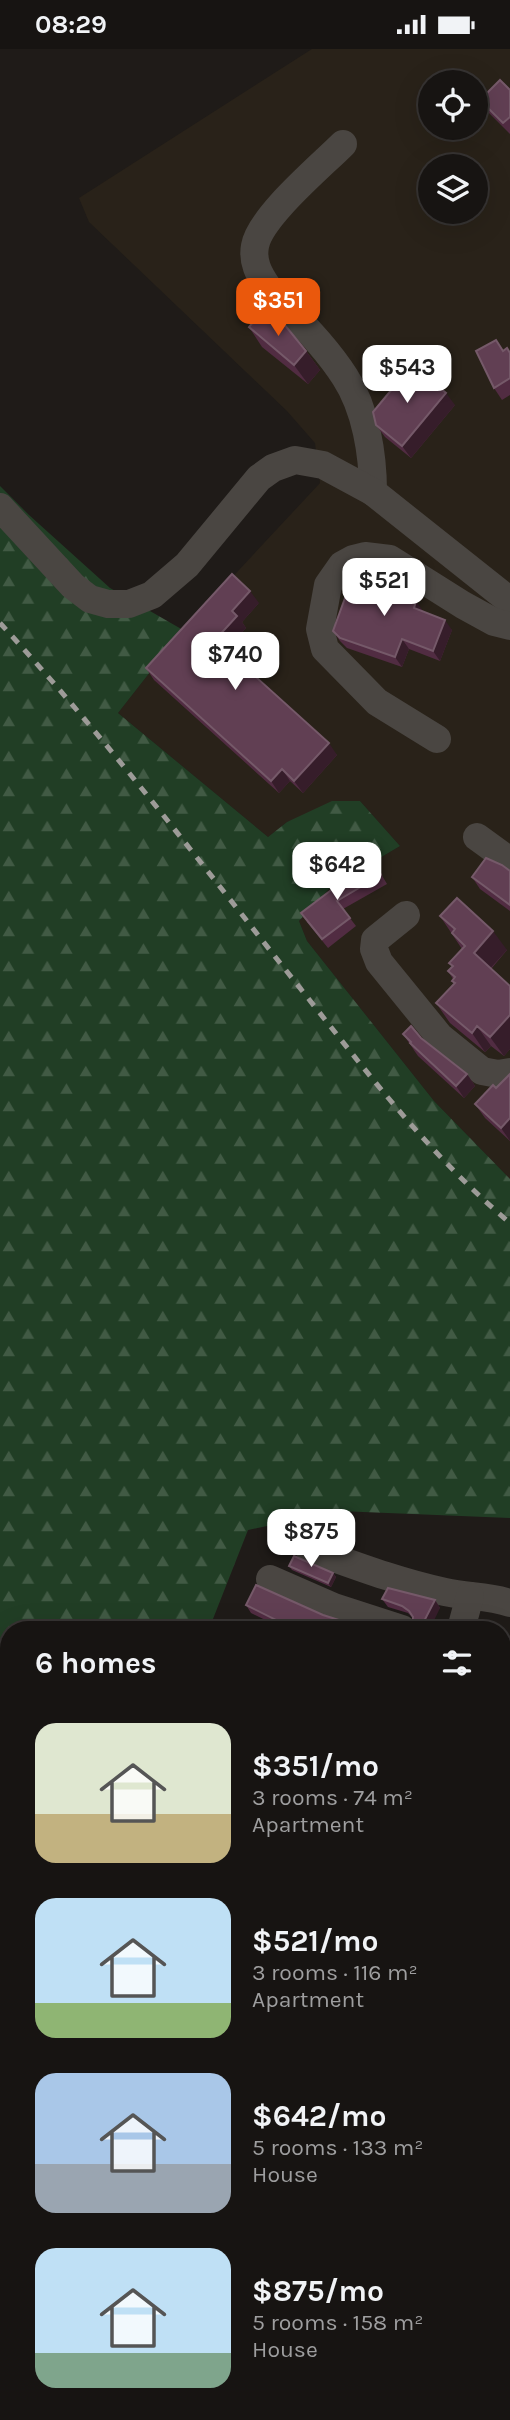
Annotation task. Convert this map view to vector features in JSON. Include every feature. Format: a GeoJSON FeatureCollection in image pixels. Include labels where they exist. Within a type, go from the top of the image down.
{"type":"FeatureCollection","features":[{"type":"Feature","properties":{"kind":"street"},"geometry":{"type":"LineString","coordinates":[[343,144],[270,218],[258,235],[254,249],[256,270],[267,286],[346,378],[365,423],[373,466],[373,492]]}},
{"type":"Feature","properties":{"kind":"street"},"geometry":{"type":"LineString","coordinates":[[0,507],[73,586],[90,599],[108,604],[129,604],[152,595],[187,565],[259,478],[273,468],[295,460],[323,465],[373,492],[510,601]]}},
{"type":"Feature","properties":{"kind":"street"},"geometry":{"type":"LineString","coordinates":[[437,739],[377,702],[326,649],[320,629],[328,585],[342,565],[353,559],[365,556],[390,559],[463,605],[494,622],[510,626]]}},
{"type":"Feature","properties":{"kind":"street"},"geometry":{"type":"LineString","coordinates":[[477,837],[510,862]]}},
{"type":"Feature","properties":{"kind":"street"},"geometry":{"type":"LineString","coordinates":[[406,915],[375,940],[374,949],[379,962],[440,1037],[482,1072],[510,1072]]}},
{"type":"Feature","properties":{"kind":"street"},"geometry":{"type":"LineString","coordinates":[[309,1549],[388,1578],[470,1597],[497,1598],[510,1604]]}},
{"type":"Feature","properties":{"kind":"street"},"geometry":{"type":"LineString","coordinates":[[334,1607],[388,1578]]}},
{"type":"Feature","properties":{"kind":"street"},"geometry":{"type":"LineString","coordinates":[[270,1579],[334,1607],[377,1621]]}},
{"type":"Feature","properties":{"kind":"street"},"geometry":{"type":"LineString","coordinates":[[463,1621],[470,1597]]}},
{"type":"Feature","properties":{"kind":"shaded area"},"geometry":{"type":"Polygon","coordinates":[[[312,49],[510,49],[510,1179],[434,1101],[307,941],[299,921],[331,887],[400,846],[360,801],[287,822],[268,837],[118,713],[183,630],[320,483],[315,443],[287,411],[89,222],[79,198],[312,49]]]}},
{"type":"Feature","properties":{"kind":"green space"},"geometry":{"type":"Polygon","coordinates":[[[0,486],[110,588],[183,630],[118,713],[268,837],[287,822],[332,801],[360,801],[400,846],[331,887],[299,921],[307,941],[434,1101],[510,1179],[510,1518],[339,1511],[248,1530],[212,1621],[0,1621],[0,486]]]}},
{"type":"Feature","properties":{"kind":"building"},"geometry":{"type":"Polygon","coordinates":[[[500,80],[510,90],[510,117],[503,123],[488,108],[488,92],[500,80]]]}},
{"type":"Feature","properties":{"kind":"building"},"geometry":{"type":"Polygon","coordinates":[[[262,311],[278,325],[281,322],[284,324],[306,351],[294,365],[249,327],[262,311]]]}},
{"type":"Feature","properties":{"kind":"building"},"geometry":{"type":"Polygon","coordinates":[[[496,340],[503,351],[507,348],[510,353],[510,378],[494,388],[476,351],[496,340]]]}},
{"type":"Feature","properties":{"kind":"building"},"geometry":{"type":"Polygon","coordinates":[[[412,365],[446,393],[402,446],[376,425],[373,412],[412,365]]]}},
{"type":"Feature","properties":{"kind":"building"},"geometry":{"type":"Polygon","coordinates":[[[356,568],[375,575],[372,584],[416,601],[414,608],[445,620],[433,651],[402,639],[395,657],[340,638],[333,631],[356,568]]]}},
{"type":"Feature","properties":{"kind":"building"},"geometry":{"type":"Polygon","coordinates":[[[232,574],[250,591],[232,611],[237,616],[215,640],[329,743],[294,781],[282,769],[271,781],[146,668],[232,574]]]}},
{"type":"Feature","properties":{"kind":"building"},"geometry":{"type":"Polygon","coordinates":[[[486,858],[510,871],[510,905],[472,877],[486,858]]]}},
{"type":"Feature","properties":{"kind":"building"},"geometry":{"type":"Polygon","coordinates":[[[374,862],[381,875],[337,901],[350,918],[322,939],[301,913],[347,878],[374,862]]]}},
{"type":"Feature","properties":{"kind":"building"},"geometry":{"type":"Polygon","coordinates":[[[457,898],[493,931],[474,953],[510,986],[510,1015],[490,1037],[477,1026],[472,1033],[436,1003],[455,983],[452,981],[455,977],[448,971],[453,966],[449,963],[465,946],[452,933],[455,929],[440,916],[457,898]]]}},
{"type":"Feature","properties":{"kind":"building"},"geometry":{"type":"Polygon","coordinates":[[[411,1026],[421,1038],[467,1074],[456,1086],[403,1034],[411,1026]]]}},
{"type":"Feature","properties":{"kind":"building"},"geometry":{"type":"Polygon","coordinates":[[[510,1074],[510,1118],[501,1128],[475,1104],[493,1085],[496,1088],[510,1074]]]}},
{"type":"Feature","properties":{"kind":"building"},"geometry":{"type":"Polygon","coordinates":[[[294,1556],[333,1573],[328,1583],[289,1566],[294,1556]]]}},
{"type":"Feature","properties":{"kind":"building"},"geometry":{"type":"Polygon","coordinates":[[[256,1585],[342,1621],[278,1621],[246,1605],[256,1585]]]}},
{"type":"Feature","properties":{"kind":"building"},"geometry":{"type":"Polygon","coordinates":[[[388,1588],[435,1600],[424,1621],[413,1621],[409,1611],[382,1599],[388,1588]]]}},
{"type":"Feature","properties":{"kind":"railway"},"geometry":{"type":"LineString","coordinates":[[0,623],[114,755],[397,1108],[451,1168],[510,1223]]}}]}
